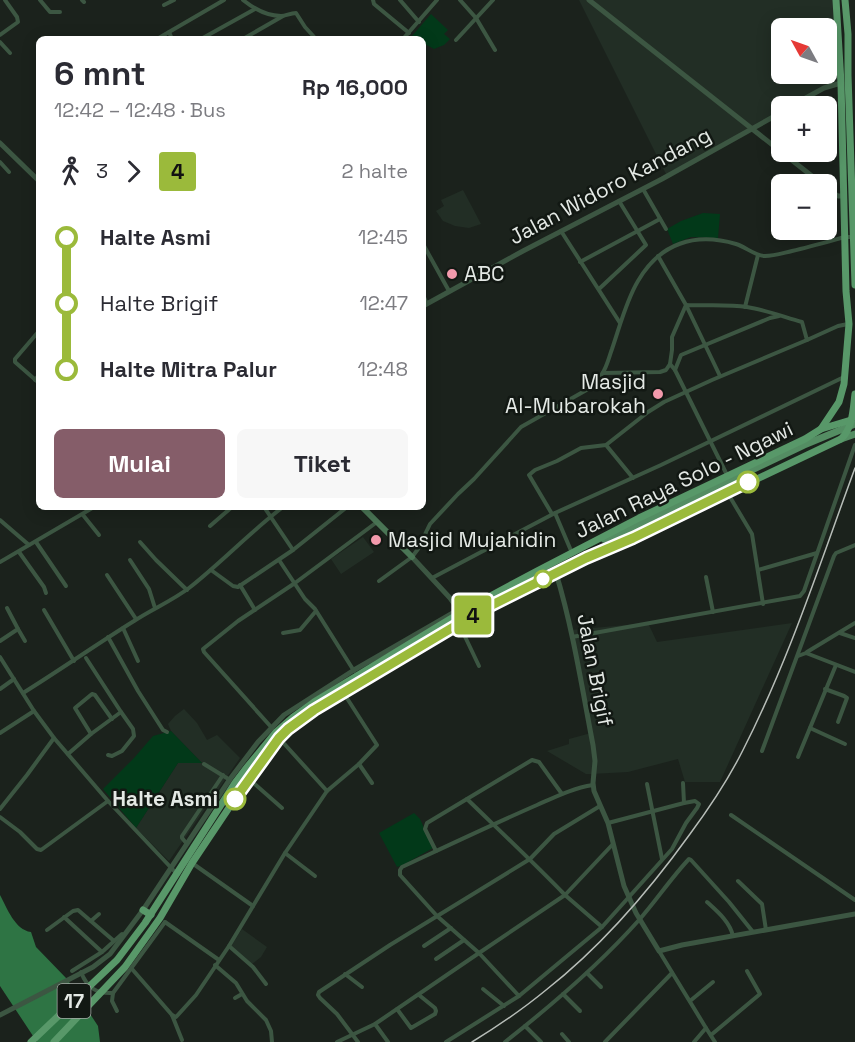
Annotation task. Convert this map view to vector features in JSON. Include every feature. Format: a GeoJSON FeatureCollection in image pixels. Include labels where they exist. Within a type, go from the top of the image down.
{"type":"FeatureCollection","features":[{"type":"Feature","properties":{"kind":"highway","name":"Jalan Raya Solo - Ngawi"},"geometry":{"type":"LineString","coordinates":[[826,446],[819,439],[821,429],[839,402],[846,376],[849,324],[836,0]]}},
{"type":"Feature","properties":{"kind":"highway"},"geometry":{"type":"LineString","coordinates":[[845,0],[851,55],[855,285]]}},
{"type":"Feature","properties":{"kind":"highway"},"geometry":{"type":"LineString","coordinates":[[841,439],[854,423],[855,394]]}},
{"type":"Feature","properties":{"kind":"highway"},"geometry":{"type":"LineString","coordinates":[[821,429],[854,423]]}},
{"type":"Feature","properties":{"kind":"highway","name":"Jalan Raya Solo - Ngawi"},"geometry":{"type":"LineString","coordinates":[[31,1042],[117,960],[151,915],[217,805],[250,758],[275,732],[313,700],[459,612],[595,540],[806,439],[821,429]]}},
{"type":"Feature","properties":{"kind":"highway"},"geometry":{"type":"LineString","coordinates":[[806,439],[811,444],[810,452]]}},
{"type":"Feature","properties":{"kind":"highway","name":"Jalan Raya Solo - Ngawi"},"geometry":{"type":"LineString","coordinates":[[128,968],[163,920],[192,863],[249,779],[275,732],[288,729],[314,710],[482,610],[601,551],[841,439]]}},
{"type":"Feature","properties":{"kind":"highway"},"geometry":{"type":"LineString","coordinates":[[143,910],[151,915]]}},
{"type":"Feature","properties":{"kind":"highway","name":"17"},"geometry":{"type":"LineString","coordinates":[[54,1042],[128,968]]}},
{"type":"Feature","properties":{"kind":"main road"},"geometry":{"type":"LineString","coordinates":[[644,524],[800,451],[854,423]]}},
{"type":"Feature","properties":{"kind":"main road"},"geometry":{"type":"LineString","coordinates":[[841,439],[855,434]]}},
{"type":"Feature","properties":{"kind":"main road"},"geometry":{"type":"LineString","coordinates":[[365,510],[412,557]]}},
{"type":"Feature","properties":{"kind":"main road","name":"17"},"geometry":{"type":"LineString","coordinates":[[595,540],[605,539],[644,524]]}},
{"type":"Feature","properties":{"kind":"main road","name":"17"},"geometry":{"type":"LineString","coordinates":[[601,551],[644,524]]}},
{"type":"Feature","properties":{"kind":"street"},"geometry":{"type":"LineString","coordinates":[[0,34],[18,22],[5,0]]}},
{"type":"Feature","properties":{"kind":"street"},"geometry":{"type":"LineString","coordinates":[[40,0],[50,12],[60,12]]}},
{"type":"Feature","properties":{"kind":"street"},"geometry":{"type":"LineString","coordinates":[[164,5],[174,0]]}},
{"type":"Feature","properties":{"kind":"street"},"geometry":{"type":"LineString","coordinates":[[162,36],[224,0]]}},
{"type":"Feature","properties":{"kind":"street"},"geometry":{"type":"LineString","coordinates":[[243,0],[256,9],[283,16]]}},
{"type":"Feature","properties":{"kind":"street"},"geometry":{"type":"LineString","coordinates":[[373,0],[374,4],[408,34],[436,2],[430,0]]}},
{"type":"Feature","properties":{"kind":"street"},"geometry":{"type":"LineString","coordinates":[[400,0],[419,22]]}},
{"type":"Feature","properties":{"kind":"street"},"geometry":{"type":"LineString","coordinates":[[460,0],[476,18],[495,50]]}},
{"type":"Feature","properties":{"kind":"street"},"geometry":{"type":"LineString","coordinates":[[456,40],[493,0]]}},
{"type":"Feature","properties":{"kind":"street"},"geometry":{"type":"LineString","coordinates":[[589,0],[809,174]]}},
{"type":"Feature","properties":{"kind":"street"},"geometry":{"type":"LineString","coordinates":[[206,36],[256,9]]}},
{"type":"Feature","properties":{"kind":"street"},"geometry":{"type":"LineString","coordinates":[[248,36],[283,16],[296,13],[312,36]]}},
{"type":"Feature","properties":{"kind":"street"},"geometry":{"type":"LineString","coordinates":[[169,32],[171,36]]}},
{"type":"Feature","properties":{"kind":"street"},"geometry":{"type":"LineString","coordinates":[[0,42],[10,53]]}},
{"type":"Feature","properties":{"kind":"street"},"geometry":{"type":"LineString","coordinates":[[809,96],[824,88],[841,83]]}},
{"type":"Feature","properties":{"kind":"street","name":"Jalan Widoro Kandang"},"geometry":{"type":"LineString","coordinates":[[426,304],[771,118]]}},
{"type":"Feature","properties":{"kind":"street"},"geometry":{"type":"LineString","coordinates":[[0,143],[36,178]]}},
{"type":"Feature","properties":{"kind":"street"},"geometry":{"type":"LineString","coordinates":[[0,162],[9,172]]}},
{"type":"Feature","properties":{"kind":"street"},"geometry":{"type":"LineString","coordinates":[[643,188],[666,229]]}},
{"type":"Feature","properties":{"kind":"street"},"geometry":{"type":"LineString","coordinates":[[837,195],[843,196]]}},
{"type":"Feature","properties":{"kind":"street"},"geometry":{"type":"LineString","coordinates":[[598,289],[646,246],[619,201]]}},
{"type":"Feature","properties":{"kind":"street"},"geometry":{"type":"LineString","coordinates":[[580,262],[660,219]]}},
{"type":"Feature","properties":{"kind":"street"},"geometry":{"type":"LineString","coordinates":[[561,231],[621,323]]}},
{"type":"Feature","properties":{"kind":"street"},"geometry":{"type":"LineString","coordinates":[[379,581],[412,557],[430,524],[521,427],[590,388],[603,373],[638,281],[658,256],[674,245],[690,240],[721,240],[744,247],[758,255],[771,256],[845,237],[854,237]]}},
{"type":"Feature","properties":{"kind":"street"},"geometry":{"type":"LineString","coordinates":[[426,249],[450,292]]}},
{"type":"Feature","properties":{"kind":"street"},"geometry":{"type":"LineString","coordinates":[[745,307],[758,255]]}},
{"type":"Feature","properties":{"kind":"street"},"geometry":{"type":"LineString","coordinates":[[658,256],[686,305],[720,376]]}},
{"type":"Feature","properties":{"kind":"street"},"geometry":{"type":"LineString","coordinates":[[686,305],[745,307],[768,312],[802,322],[807,340]]}},
{"type":"Feature","properties":{"kind":"street"},"geometry":{"type":"LineString","coordinates":[[603,373],[666,370],[670,364],[672,338],[686,305]]}},
{"type":"Feature","properties":{"kind":"street"},"geometry":{"type":"LineString","coordinates":[[675,370],[681,354],[779,316]]}},
{"type":"Feature","properties":{"kind":"street"},"geometry":{"type":"LineString","coordinates":[[572,553],[554,513],[529,475],[535,470],[581,448],[606,445],[648,412],[686,392],[838,326],[849,324]]}},
{"type":"Feature","properties":{"kind":"street"},"geometry":{"type":"LineString","coordinates":[[35,380],[15,362],[15,359],[36,334]]}},
{"type":"Feature","properties":{"kind":"street"},"geometry":{"type":"LineString","coordinates":[[670,364],[727,475]]}},
{"type":"Feature","properties":{"kind":"street"},"geometry":{"type":"LineString","coordinates":[[432,578],[554,513],[711,442],[846,376]]}},
{"type":"Feature","properties":{"kind":"street"},"geometry":{"type":"LineString","coordinates":[[606,445],[633,478]]}},
{"type":"Feature","properties":{"kind":"street"},"geometry":{"type":"LineString","coordinates":[[572,637],[763,604],[802,595],[855,445]]}},
{"type":"Feature","properties":{"kind":"street"},"geometry":{"type":"LineString","coordinates":[[727,492],[752,534],[763,604]]}},
{"type":"Feature","properties":{"kind":"street"},"geometry":{"type":"LineString","coordinates":[[0,562],[89,510]]}},
{"type":"Feature","properties":{"kind":"street"},"geometry":{"type":"LineString","coordinates":[[210,526],[229,510]]}},
{"type":"Feature","properties":{"kind":"street"},"geometry":{"type":"LineString","coordinates":[[266,510],[293,550]]}},
{"type":"Feature","properties":{"kind":"street"},"geometry":{"type":"LineString","coordinates":[[23,693],[136,619],[187,590],[279,510]]}},
{"type":"Feature","properties":{"kind":"street"},"geometry":{"type":"LineString","coordinates":[[211,570],[232,586],[240,585],[293,550],[343,510]]}},
{"type":"Feature","properties":{"kind":"street"},"geometry":{"type":"LineString","coordinates":[[83,514],[99,535]]}},
{"type":"Feature","properties":{"kind":"street"},"geometry":{"type":"LineString","coordinates":[[0,520],[29,545]]}},
{"type":"Feature","properties":{"kind":"street"},"geometry":{"type":"LineString","coordinates":[[327,791],[203,649],[377,522]]}},
{"type":"Feature","properties":{"kind":"street"},"geometry":{"type":"LineString","coordinates":[[36,542],[66,586]]}},
{"type":"Feature","properties":{"kind":"street"},"geometry":{"type":"LineString","coordinates":[[140,542],[187,590]]}},
{"type":"Feature","properties":{"kind":"street"},"geometry":{"type":"LineString","coordinates":[[762,751],[834,555],[855,544]]}},
{"type":"Feature","properties":{"kind":"street"},"geometry":{"type":"LineString","coordinates":[[19,551],[44,586],[46,593]]}},
{"type":"Feature","properties":{"kind":"street"},"geometry":{"type":"LineString","coordinates":[[758,570],[817,553]]}},
{"type":"Feature","properties":{"kind":"street"},"geometry":{"type":"LineString","coordinates":[[412,557],[450,598],[459,612]]}},
{"type":"Feature","properties":{"kind":"street"},"geometry":{"type":"LineString","coordinates":[[130,560],[149,589],[155,608]]}},
{"type":"Feature","properties":{"kind":"street"},"geometry":{"type":"LineString","coordinates":[[279,560],[305,599],[316,611],[356,673]]}},
{"type":"Feature","properties":{"kind":"street","name":"Jalan Brigif"},"geometry":{"type":"LineString","coordinates":[[556,573],[564,598],[593,745],[595,761],[593,784],[596,797],[609,823],[629,899],[659,951]]}},
{"type":"Feature","properties":{"kind":"street"},"geometry":{"type":"LineString","coordinates":[[107,575],[136,619]]}},
{"type":"Feature","properties":{"kind":"street"},"geometry":{"type":"LineString","coordinates":[[706,577],[713,612]]}},
{"type":"Feature","properties":{"kind":"street"},"geometry":{"type":"LineString","coordinates":[[240,585],[255,610]]}},
{"type":"Feature","properties":{"kind":"street"},"geometry":{"type":"LineString","coordinates":[[7,608],[25,641]]}},
{"type":"Feature","properties":{"kind":"street"},"geometry":{"type":"LineString","coordinates":[[44,610],[74,661]]}},
{"type":"Feature","properties":{"kind":"street"},"geometry":{"type":"LineString","coordinates":[[283,633],[300,630],[316,611]]}},
{"type":"Feature","properties":{"kind":"street"},"geometry":{"type":"LineString","coordinates":[[797,656],[806,653],[855,623]]}},
{"type":"Feature","properties":{"kind":"street"},"geometry":{"type":"LineString","coordinates":[[459,624],[479,666]]}},
{"type":"Feature","properties":{"kind":"street"},"geometry":{"type":"LineString","coordinates":[[123,628],[138,661]]}},
{"type":"Feature","properties":{"kind":"street"},"geometry":{"type":"LineString","coordinates":[[0,641],[18,629]]}},
{"type":"Feature","properties":{"kind":"street"},"geometry":{"type":"LineString","coordinates":[[839,633],[855,638]]}},
{"type":"Feature","properties":{"kind":"street"},"geometry":{"type":"LineString","coordinates":[[108,637],[138,692],[163,730],[167,732]]}},
{"type":"Feature","properties":{"kind":"street"},"geometry":{"type":"LineString","coordinates":[[806,653],[855,672]]}},
{"type":"Feature","properties":{"kind":"street"},"geometry":{"type":"LineString","coordinates":[[0,658],[54,738],[108,801],[177,874]]}},
{"type":"Feature","properties":{"kind":"street"},"geometry":{"type":"LineString","coordinates":[[86,658],[133,729],[134,736],[122,751],[112,756],[108,755]]}},
{"type":"Feature","properties":{"kind":"street"},"geometry":{"type":"LineString","coordinates":[[798,757],[836,665]]}},
{"type":"Feature","properties":{"kind":"street"},"geometry":{"type":"LineString","coordinates":[[0,689],[14,679]]}},
{"type":"Feature","properties":{"kind":"street"},"geometry":{"type":"LineString","coordinates":[[825,689],[847,699],[838,722]]}},
{"type":"Feature","properties":{"kind":"street"},"geometry":{"type":"LineString","coordinates":[[172,1015],[176,1017],[196,995],[229,946],[285,853],[327,791],[377,746],[344,692]]}},
{"type":"Feature","properties":{"kind":"street"},"geometry":{"type":"LineString","coordinates":[[91,734],[75,708],[92,694],[112,719]]}},
{"type":"Feature","properties":{"kind":"street"},"geometry":{"type":"LineString","coordinates":[[0,733],[34,711]]}},
{"type":"Feature","properties":{"kind":"street"},"geometry":{"type":"LineString","coordinates":[[68,754],[122,712]]}},
{"type":"Feature","properties":{"kind":"street"},"geometry":{"type":"LineString","coordinates":[[810,728],[845,744]]}},
{"type":"Feature","properties":{"kind":"street"},"geometry":{"type":"LineString","coordinates":[[0,809],[54,738]]}},
{"type":"Feature","properties":{"kind":"street"},"geometry":{"type":"LineString","coordinates":[[436,851],[425,829],[426,825],[532,760],[538,762],[562,794]]}},
{"type":"Feature","properties":{"kind":"street"},"geometry":{"type":"LineString","coordinates":[[204,764],[233,782]]}},
{"type":"Feature","properties":{"kind":"street"},"geometry":{"type":"LineString","coordinates":[[359,764],[372,783]]}},
{"type":"Feature","properties":{"kind":"street"},"geometry":{"type":"LineString","coordinates":[[187,844],[182,837],[223,775]]}},
{"type":"Feature","properties":{"kind":"street"},"geometry":{"type":"LineString","coordinates":[[249,779],[282,807]]}},
{"type":"Feature","properties":{"kind":"street"},"geometry":{"type":"LineString","coordinates":[[683,783],[684,803]]}},
{"type":"Feature","properties":{"kind":"street"},"geometry":{"type":"LineString","coordinates":[[519,996],[479,953],[417,895],[400,872],[402,867],[493,824],[562,794],[593,784]]}},
{"type":"Feature","properties":{"kind":"street"},"geometry":{"type":"LineString","coordinates":[[647,784],[663,860]]}},
{"type":"Feature","properties":{"kind":"street"},"geometry":{"type":"LineString","coordinates":[[467,799],[565,895],[602,927]]}},
{"type":"Feature","properties":{"kind":"street"},"geometry":{"type":"LineString","coordinates":[[0,817],[41,850],[108,801]]}},
{"type":"Feature","properties":{"kind":"street"},"geometry":{"type":"LineString","coordinates":[[447,1042],[519,996],[602,927],[675,846],[688,820],[698,807],[698,803],[695,801],[652,810],[609,823]]}},
{"type":"Feature","properties":{"kind":"street"},"geometry":{"type":"LineString","coordinates":[[72,971],[102,952],[127,929],[217,805]]}},
{"type":"Feature","properties":{"kind":"street"},"geometry":{"type":"LineString","coordinates":[[358,1042],[337,1014],[318,995],[319,992],[437,915],[530,859],[554,834],[600,806]]}},
{"type":"Feature","properties":{"kind":"street"},"geometry":{"type":"LineString","coordinates":[[731,815],[855,900]]}},
{"type":"Feature","properties":{"kind":"street"},"geometry":{"type":"LineString","coordinates":[[337,1042],[375,1024],[565,895],[614,844]]}},
{"type":"Feature","properties":{"kind":"street"},"geometry":{"type":"LineString","coordinates":[[285,853],[315,876]]}},
{"type":"Feature","properties":{"kind":"street"},"geometry":{"type":"LineString","coordinates":[[505,1042],[587,973],[640,920],[690,859],[753,932]]}},
{"type":"Feature","properties":{"kind":"street"},"geometry":{"type":"LineString","coordinates":[[192,863],[253,906]]}},
{"type":"Feature","properties":{"kind":"street"},"geometry":{"type":"LineString","coordinates":[[738,881],[762,904],[766,930]]}},
{"type":"Feature","properties":{"kind":"street"},"geometry":{"type":"LineString","coordinates":[[707,902],[722,916],[733,936]]}},
{"type":"Feature","properties":{"kind":"street"},"geometry":{"type":"LineString","coordinates":[[47,930],[73,910],[78,910],[114,941]]}},
{"type":"Feature","properties":{"kind":"street"},"geometry":{"type":"LineString","coordinates":[[91,921],[99,914]]}},
{"type":"Feature","properties":{"kind":"street"},"geometry":{"type":"LineString","coordinates":[[715,1042],[659,951],[855,914]]}},
{"type":"Feature","properties":{"kind":"street"},"geometry":{"type":"LineString","coordinates":[[64,916],[102,952]]}},
{"type":"Feature","properties":{"kind":"street"},"geometry":{"type":"LineString","coordinates":[[163,920],[219,960]]}},
{"type":"Feature","properties":{"kind":"street"},"geometry":{"type":"LineString","coordinates":[[424,946],[451,928]]}},
{"type":"Feature","properties":{"kind":"street"},"geometry":{"type":"LineString","coordinates":[[0,1015],[93,967],[110,954],[127,929]]}},
{"type":"Feature","properties":{"kind":"street"},"geometry":{"type":"LineString","coordinates":[[436,959],[464,940]]}},
{"type":"Feature","properties":{"kind":"street"},"geometry":{"type":"LineString","coordinates":[[229,946],[253,967],[266,984]]}},
{"type":"Feature","properties":{"kind":"street"},"geometry":{"type":"LineString","coordinates":[[215,965],[236,983],[252,1007],[268,1023],[272,1042]]}},
{"type":"Feature","properties":{"kind":"street"},"geometry":{"type":"LineString","coordinates":[[81,966],[83,978],[91,988],[101,993],[113,993]]}},
{"type":"Feature","properties":{"kind":"street"},"geometry":{"type":"LineString","coordinates":[[117,1011],[112,1001],[113,993],[128,968],[172,1015],[182,1040]]}},
{"type":"Feature","properties":{"kind":"street"},"geometry":{"type":"LineString","coordinates":[[711,1035],[760,994],[747,970]]}},
{"type":"Feature","properties":{"kind":"street"},"geometry":{"type":"LineString","coordinates":[[587,973],[602,987]]}},
{"type":"Feature","properties":{"kind":"street"},"geometry":{"type":"LineString","coordinates":[[605,1042],[672,973]]}},
{"type":"Feature","properties":{"kind":"street"},"geometry":{"type":"LineString","coordinates":[[345,974],[362,987]]}},
{"type":"Feature","properties":{"kind":"street"},"geometry":{"type":"LineString","coordinates":[[690,1001],[713,982]]}},
{"type":"Feature","properties":{"kind":"street"},"geometry":{"type":"LineString","coordinates":[[483,989],[504,1006]]}},
{"type":"Feature","properties":{"kind":"street"},"geometry":{"type":"LineString","coordinates":[[234,998],[242,994]]}},
{"type":"Feature","properties":{"kind":"street"},"geometry":{"type":"LineString","coordinates":[[397,1009],[411,1028],[435,1014],[435,1008],[418,994]]}},
{"type":"Feature","properties":{"kind":"street"},"geometry":{"type":"LineString","coordinates":[[563,994],[580,1011]]}},
{"type":"Feature","properties":{"kind":"street"},"geometry":{"type":"LineString","coordinates":[[375,1024],[388,1042]]}},
{"type":"Feature","properties":{"kind":"street"},"geometry":{"type":"LineString","coordinates":[[525,1026],[541,1042]]}},
{"type":"Feature","properties":{"kind":"street"},"geometry":{"type":"LineString","coordinates":[[694,1042],[706,1028]]}},
{"type":"Feature","properties":{"kind":"street"},"geometry":{"type":"LineString","coordinates":[[562,1034],[569,1042]]}},
{"type":"Feature","properties":{"kind":"shaded area"},"geometry":{"type":"Polygon","coordinates":[[[579,0],[835,0],[836,18],[771,18],[771,84],[835,84],[812,96],[771,96],[771,118],[667,176],[579,0]]]}},
{"type":"Feature","properties":{"kind":"shaded area"},"geometry":{"type":"Polygon","coordinates":[[[431,14],[448,30],[444,34],[450,39],[444,45],[434,49],[426,45],[426,36],[412,36],[431,14]]]}},
{"type":"Feature","properties":{"kind":"shaded area"},"geometry":{"type":"Polygon","coordinates":[[[837,27],[841,81],[837,83],[837,27]]]}},
{"type":"Feature","properties":{"kind":"shaded area"},"geometry":{"type":"Polygon","coordinates":[[[463,190],[481,224],[469,228],[443,221],[436,211],[444,206],[441,200],[463,190]]]}},
{"type":"Feature","properties":{"kind":"shaded area"},"geometry":{"type":"Polygon","coordinates":[[[703,213],[720,214],[718,238],[691,237],[673,244],[667,229],[703,213]]]}},
{"type":"Feature","properties":{"kind":"shaded area"},"geometry":{"type":"Polygon","coordinates":[[[363,537],[374,552],[341,574],[331,559],[363,537]]]}},
{"type":"Feature","properties":{"kind":"shaded area"},"geometry":{"type":"Polygon","coordinates":[[[648,623],[657,642],[792,623],[720,782],[685,782],[678,759],[628,772],[586,774],[547,751],[569,744],[569,739],[591,733],[571,630],[648,623]]]}},
{"type":"Feature","properties":{"kind":"shaded area"},"geometry":{"type":"Polygon","coordinates":[[[184,709],[197,723],[207,740],[217,735],[240,758],[169,861],[136,828],[178,763],[202,763],[171,731],[168,724],[184,709]]]}},
{"type":"Feature","properties":{"kind":"shaded area"},"geometry":{"type":"Polygon","coordinates":[[[171,731],[202,763],[178,763],[136,828],[103,789],[153,736],[171,731]]]}},
{"type":"Feature","properties":{"kind":"shaded area"},"geometry":{"type":"Polygon","coordinates":[[[414,813],[420,819],[433,848],[397,867],[379,833],[414,813]]]}},
{"type":"Feature","properties":{"kind":"shaded area"},"geometry":{"type":"Polygon","coordinates":[[[0,895],[16,923],[31,932],[36,947],[67,979],[98,1026],[100,1042],[37,1042],[0,986],[0,895]]]}},
{"type":"Feature","properties":{"kind":"shaded area"},"geometry":{"type":"Polygon","coordinates":[[[242,929],[267,947],[261,957],[252,964],[231,946],[242,929]]]}},
{"type":"Feature","properties":{"kind":"railway"},"geometry":{"type":"LineString","coordinates":[[472,1042],[537,997],[586,955],[624,917],[658,876],[712,803],[737,761],[775,681],[855,468]]}},
{"type":"Feature","properties":{"kind":"bus line","name":"4"},"geometry":{"type":"LineString","coordinates":[[235,799],[279,738],[314,710],[482,610],[748,482]]}},
{"type":"Feature","properties":{"kind":"place","name":"ABC"},"geometry":{"type":"Point","coordinates":[452,274]}},
{"type":"Feature","properties":{"kind":"place","name":"Masjid Al-Mubarokah"},"geometry":{"type":"Point","coordinates":[658,394]}},
{"type":"Feature","properties":{"kind":"place","name":"Masjid Mujahidin"},"geometry":{"type":"Point","coordinates":[376,540]}},
{"type":"Feature","properties":{"kind":"place","name":"Halte Asmi"},"geometry":{"type":"Point","coordinates":[235,799]}}]}
